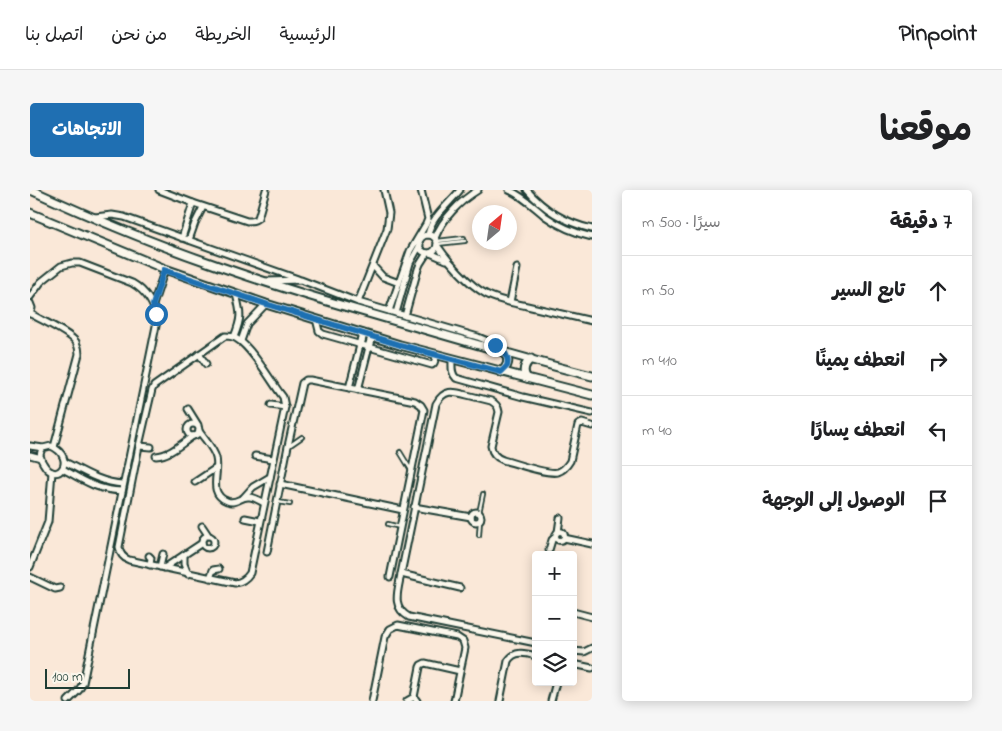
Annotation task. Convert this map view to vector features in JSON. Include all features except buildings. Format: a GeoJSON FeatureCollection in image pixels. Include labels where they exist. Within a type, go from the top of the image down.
{"type":"FeatureCollection","features":[{"type":"Feature","properties":{"kind":"street"},"geometry":{"type":"LineString","coordinates":[[31,190],[176,251],[263,281],[505,353],[592,376]]}},
{"type":"Feature","properties":{"kind":"street"},"geometry":{"type":"LineString","coordinates":[[160,190],[203,207],[247,221],[255,220],[259,214],[266,190]]}},
{"type":"Feature","properties":{"kind":"street"},"geometry":{"type":"LineString","coordinates":[[358,302],[389,221],[384,190]]}},
{"type":"Feature","properties":{"kind":"street"},"geometry":{"type":"LineString","coordinates":[[389,311],[410,250],[428,219],[421,190]]}},
{"type":"Feature","properties":{"kind":"street"},"geometry":{"type":"LineString","coordinates":[[396,313],[410,263],[422,238],[428,235],[434,219],[460,190]]}},
{"type":"Feature","properties":{"kind":"street"},"geometry":{"type":"LineString","coordinates":[[405,316],[420,264],[429,253],[436,249],[443,224],[460,203],[478,190]]}},
{"type":"Feature","properties":{"kind":"street"},"geometry":{"type":"LineString","coordinates":[[511,190],[528,201],[549,219],[565,228],[592,237]]}},
{"type":"Feature","properties":{"kind":"street"},"geometry":{"type":"LineString","coordinates":[[527,190],[540,203],[559,216],[580,226],[592,229]]}},
{"type":"Feature","properties":{"kind":"street"},"geometry":{"type":"LineString","coordinates":[[182,238],[193,203]]}},
{"type":"Feature","properties":{"kind":"street"},"geometry":{"type":"LineString","coordinates":[[188,240],[203,207]]}},
{"type":"Feature","properties":{"kind":"street"},"geometry":{"type":"LineString","coordinates":[[30,212],[164,270],[266,304],[452,360],[592,395]]}},
{"type":"Feature","properties":{"kind":"street"},"geometry":{"type":"LineString","coordinates":[[92,217],[112,215],[124,217],[358,302],[478,337],[495,345],[505,353],[508,363],[501,372]]}},
{"type":"Feature","properties":{"kind":"street"},"geometry":{"type":"LineString","coordinates":[[428,235],[432,236],[437,242],[447,260],[479,289],[496,299],[592,321]]}},
{"type":"Feature","properties":{"kind":"street"},"geometry":{"type":"LineString","coordinates":[[420,245],[423,251],[447,260]]}},
{"type":"Feature","properties":{"kind":"street"},"geometry":{"type":"LineString","coordinates":[[30,297],[41,282],[58,268],[65,264],[76,262],[132,282],[140,288],[153,305],[157,321],[83,683],[68,701]]}},
{"type":"Feature","properties":{"kind":"street"},"geometry":{"type":"LineString","coordinates":[[373,266],[383,277],[399,283]]}},
{"type":"Feature","properties":{"kind":"street"},"geometry":{"type":"LineString","coordinates":[[510,302],[518,268]]}},
{"type":"Feature","properties":{"kind":"street"},"geometry":{"type":"LineString","coordinates":[[153,305],[164,270]]}},
{"type":"Feature","properties":{"kind":"street"},"geometry":{"type":"LineString","coordinates":[[263,281],[301,280]]}},
{"type":"Feature","properties":{"kind":"street"},"geometry":{"type":"LineString","coordinates":[[234,337],[241,316],[236,294]]}},
{"type":"Feature","properties":{"kind":"street"},"geometry":{"type":"LineString","coordinates":[[30,303],[32,308],[30,314],[70,336],[76,342],[79,351],[54,447]]}},
{"type":"Feature","properties":{"kind":"street"},"geometry":{"type":"LineString","coordinates":[[241,342],[247,324],[266,304]]}},
{"type":"Feature","properties":{"kind":"street"},"geometry":{"type":"LineString","coordinates":[[398,305],[407,308]]}},
{"type":"Feature","properties":{"kind":"street"},"geometry":{"type":"LineString","coordinates":[[316,320],[318,331],[323,334],[360,345],[432,365],[437,355]]}},
{"type":"Feature","properties":{"kind":"street"},"geometry":{"type":"LineString","coordinates":[[349,388],[363,334]]}},
{"type":"Feature","properties":{"kind":"street"},"geometry":{"type":"LineString","coordinates":[[223,337],[234,337],[252,354],[283,397],[284,407],[248,576],[242,581],[235,583],[126,559],[121,554],[119,547],[152,388],[223,337]]}},
{"type":"Feature","properties":{"kind":"street"},"geometry":{"type":"LineString","coordinates":[[358,390],[372,337]]}},
{"type":"Feature","properties":{"kind":"street"},"geometry":{"type":"LineString","coordinates":[[199,354],[206,364]]}},
{"type":"Feature","properties":{"kind":"street"},"geometry":{"type":"LineString","coordinates":[[452,360],[452,371],[456,378],[592,413]]}},
{"type":"Feature","properties":{"kind":"street"},"geometry":{"type":"LineString","coordinates":[[527,378],[524,374],[524,368],[530,360]]}},
{"type":"Feature","properties":{"kind":"street"},"geometry":{"type":"LineString","coordinates":[[267,552],[302,383],[310,380],[415,401],[421,404],[424,410],[390,577]]}},
{"type":"Feature","properties":{"kind":"street"},"geometry":{"type":"LineString","coordinates":[[532,642],[409,617],[401,611],[397,603],[414,507],[436,404],[445,394],[454,391],[495,403],[499,412],[492,446],[494,455],[502,460],[550,472],[560,471],[568,465],[578,425],[582,423],[592,426]]}},
{"type":"Feature","properties":{"kind":"street"},"geometry":{"type":"LineString","coordinates":[[271,405],[284,407]]}},
{"type":"Feature","properties":{"kind":"street"},"geometry":{"type":"LineString","coordinates":[[188,409],[215,456],[217,462],[216,488],[221,498],[230,502],[251,497],[264,503]]}},
{"type":"Feature","properties":{"kind":"street"},"geometry":{"type":"LineString","coordinates":[[193,436],[187,433],[188,426],[194,423],[198,425]]}},
{"type":"Feature","properties":{"kind":"street"},"geometry":{"type":"LineString","coordinates":[[156,456],[168,453],[200,432]]}},
{"type":"Feature","properties":{"kind":"street"},"geometry":{"type":"LineString","coordinates":[[30,446],[54,447],[62,454],[65,462],[63,469],[58,472],[52,472],[45,467],[40,458],[40,452],[43,448]]}},
{"type":"Feature","properties":{"kind":"street"},"geometry":{"type":"LineString","coordinates":[[139,446],[151,447]]}},
{"type":"Feature","properties":{"kind":"street"},"geometry":{"type":"LineString","coordinates":[[30,455],[40,458]]}},
{"type":"Feature","properties":{"kind":"street"},"geometry":{"type":"LineString","coordinates":[[255,456],[273,460]]}},
{"type":"Feature","properties":{"kind":"street"},"geometry":{"type":"LineString","coordinates":[[65,462],[98,479],[123,484]]}},
{"type":"Feature","properties":{"kind":"street"},"geometry":{"type":"LineString","coordinates":[[195,482],[216,468]]}},
{"type":"Feature","properties":{"kind":"street"},"geometry":{"type":"LineString","coordinates":[[63,469],[93,486],[122,491]]}},
{"type":"Feature","properties":{"kind":"street"},"geometry":{"type":"LineString","coordinates":[[30,567],[48,522],[52,472]]}},
{"type":"Feature","properties":{"kind":"street"},"geometry":{"type":"LineString","coordinates":[[244,498],[253,487],[270,476]]}},
{"type":"Feature","properties":{"kind":"street"},"geometry":{"type":"LineString","coordinates":[[280,484],[403,510]]}},
{"type":"Feature","properties":{"kind":"street"},"geometry":{"type":"LineString","coordinates":[[414,507],[471,517],[473,521],[478,522],[482,517],[479,513],[475,512],[471,517]]}},
{"type":"Feature","properties":{"kind":"street"},"geometry":{"type":"LineString","coordinates":[[245,518],[260,521]]}},
{"type":"Feature","properties":{"kind":"street"},"geometry":{"type":"LineString","coordinates":[[549,550],[560,518]]}},
{"type":"Feature","properties":{"kind":"street"},"geometry":{"type":"LineString","coordinates":[[202,526],[208,535],[214,538],[214,545],[209,548],[205,547],[202,543]]}},
{"type":"Feature","properties":{"kind":"street"},"geometry":{"type":"LineString","coordinates":[[556,534],[558,540],[564,538],[592,544]]}},
{"type":"Feature","properties":{"kind":"street"},"geometry":{"type":"LineString","coordinates":[[162,568],[202,543],[204,537],[208,535]]}},
{"type":"Feature","properties":{"kind":"street"},"geometry":{"type":"LineString","coordinates":[[162,568],[163,554]]}},
{"type":"Feature","properties":{"kind":"street"},"geometry":{"type":"LineString","coordinates":[[184,555],[184,564],[188,574]]}},
{"type":"Feature","properties":{"kind":"street"},"geometry":{"type":"LineString","coordinates":[[149,556],[151,558],[150,565]]}},
{"type":"Feature","properties":{"kind":"street"},"geometry":{"type":"LineString","coordinates":[[210,578],[213,570],[219,570]]}},
{"type":"Feature","properties":{"kind":"street"},"geometry":{"type":"LineString","coordinates":[[401,574],[460,588]]}},
{"type":"Feature","properties":{"kind":"street"},"geometry":{"type":"LineString","coordinates":[[30,577],[54,588],[60,588]]}},
{"type":"Feature","properties":{"kind":"street"},"geometry":{"type":"LineString","coordinates":[[577,613],[592,617]]}},
{"type":"Feature","properties":{"kind":"street"},"geometry":{"type":"LineString","coordinates":[[372,701],[385,636],[394,626],[398,625],[463,641],[464,648],[454,701]]}},
{"type":"Feature","properties":{"kind":"street"},"geometry":{"type":"LineString","coordinates":[[577,651],[584,652],[592,648]]}},
{"type":"Feature","properties":{"kind":"street"},"geometry":{"type":"LineString","coordinates":[[500,701],[507,665],[511,657],[518,653],[532,655]]}},
{"type":"Feature","properties":{"kind":"street"},"geometry":{"type":"LineString","coordinates":[[408,701],[416,699],[420,667],[423,664],[460,671]]}},
{"type":"Feature","properties":{"kind":"street"},"geometry":{"type":"LineString","coordinates":[[577,665],[592,668]]}},
{"type":"Feature","properties":{"kind":"street"},"geometry":{"type":"LineString","coordinates":[[551,701],[555,686]]}},
{"type":"Feature","properties":{"kind":"lane"},"geometry":{"type":"LineString","coordinates":[[437,242],[464,239]]}},
{"type":"Feature","properties":{"kind":"lane"},"geometry":{"type":"LineString","coordinates":[[288,446],[302,437]]}},
{"type":"Feature","properties":{"kind":"lane"},"geometry":{"type":"LineString","coordinates":[[400,452],[411,470]]}},
{"type":"Feature","properties":{"kind":"lane"},"geometry":{"type":"LineString","coordinates":[[479,513],[483,494]]}},
{"type":"Feature","properties":{"kind":"lane"},"geometry":{"type":"LineString","coordinates":[[277,502],[290,504]]}},
{"type":"Feature","properties":{"kind":"lane"},"geometry":{"type":"LineString","coordinates":[[479,536],[480,521]]}},
{"type":"Feature","properties":{"kind":"lane"},"geometry":{"type":"LineString","coordinates":[[388,524],[400,527]]}},
{"type":"Feature","properties":{"kind":"route"},"geometry":{"type":"LineString","coordinates":[[156,314],[153,305],[164,270],[266,304],[400,345],[501,372],[506,368],[508,358],[495,345]]}}]}
